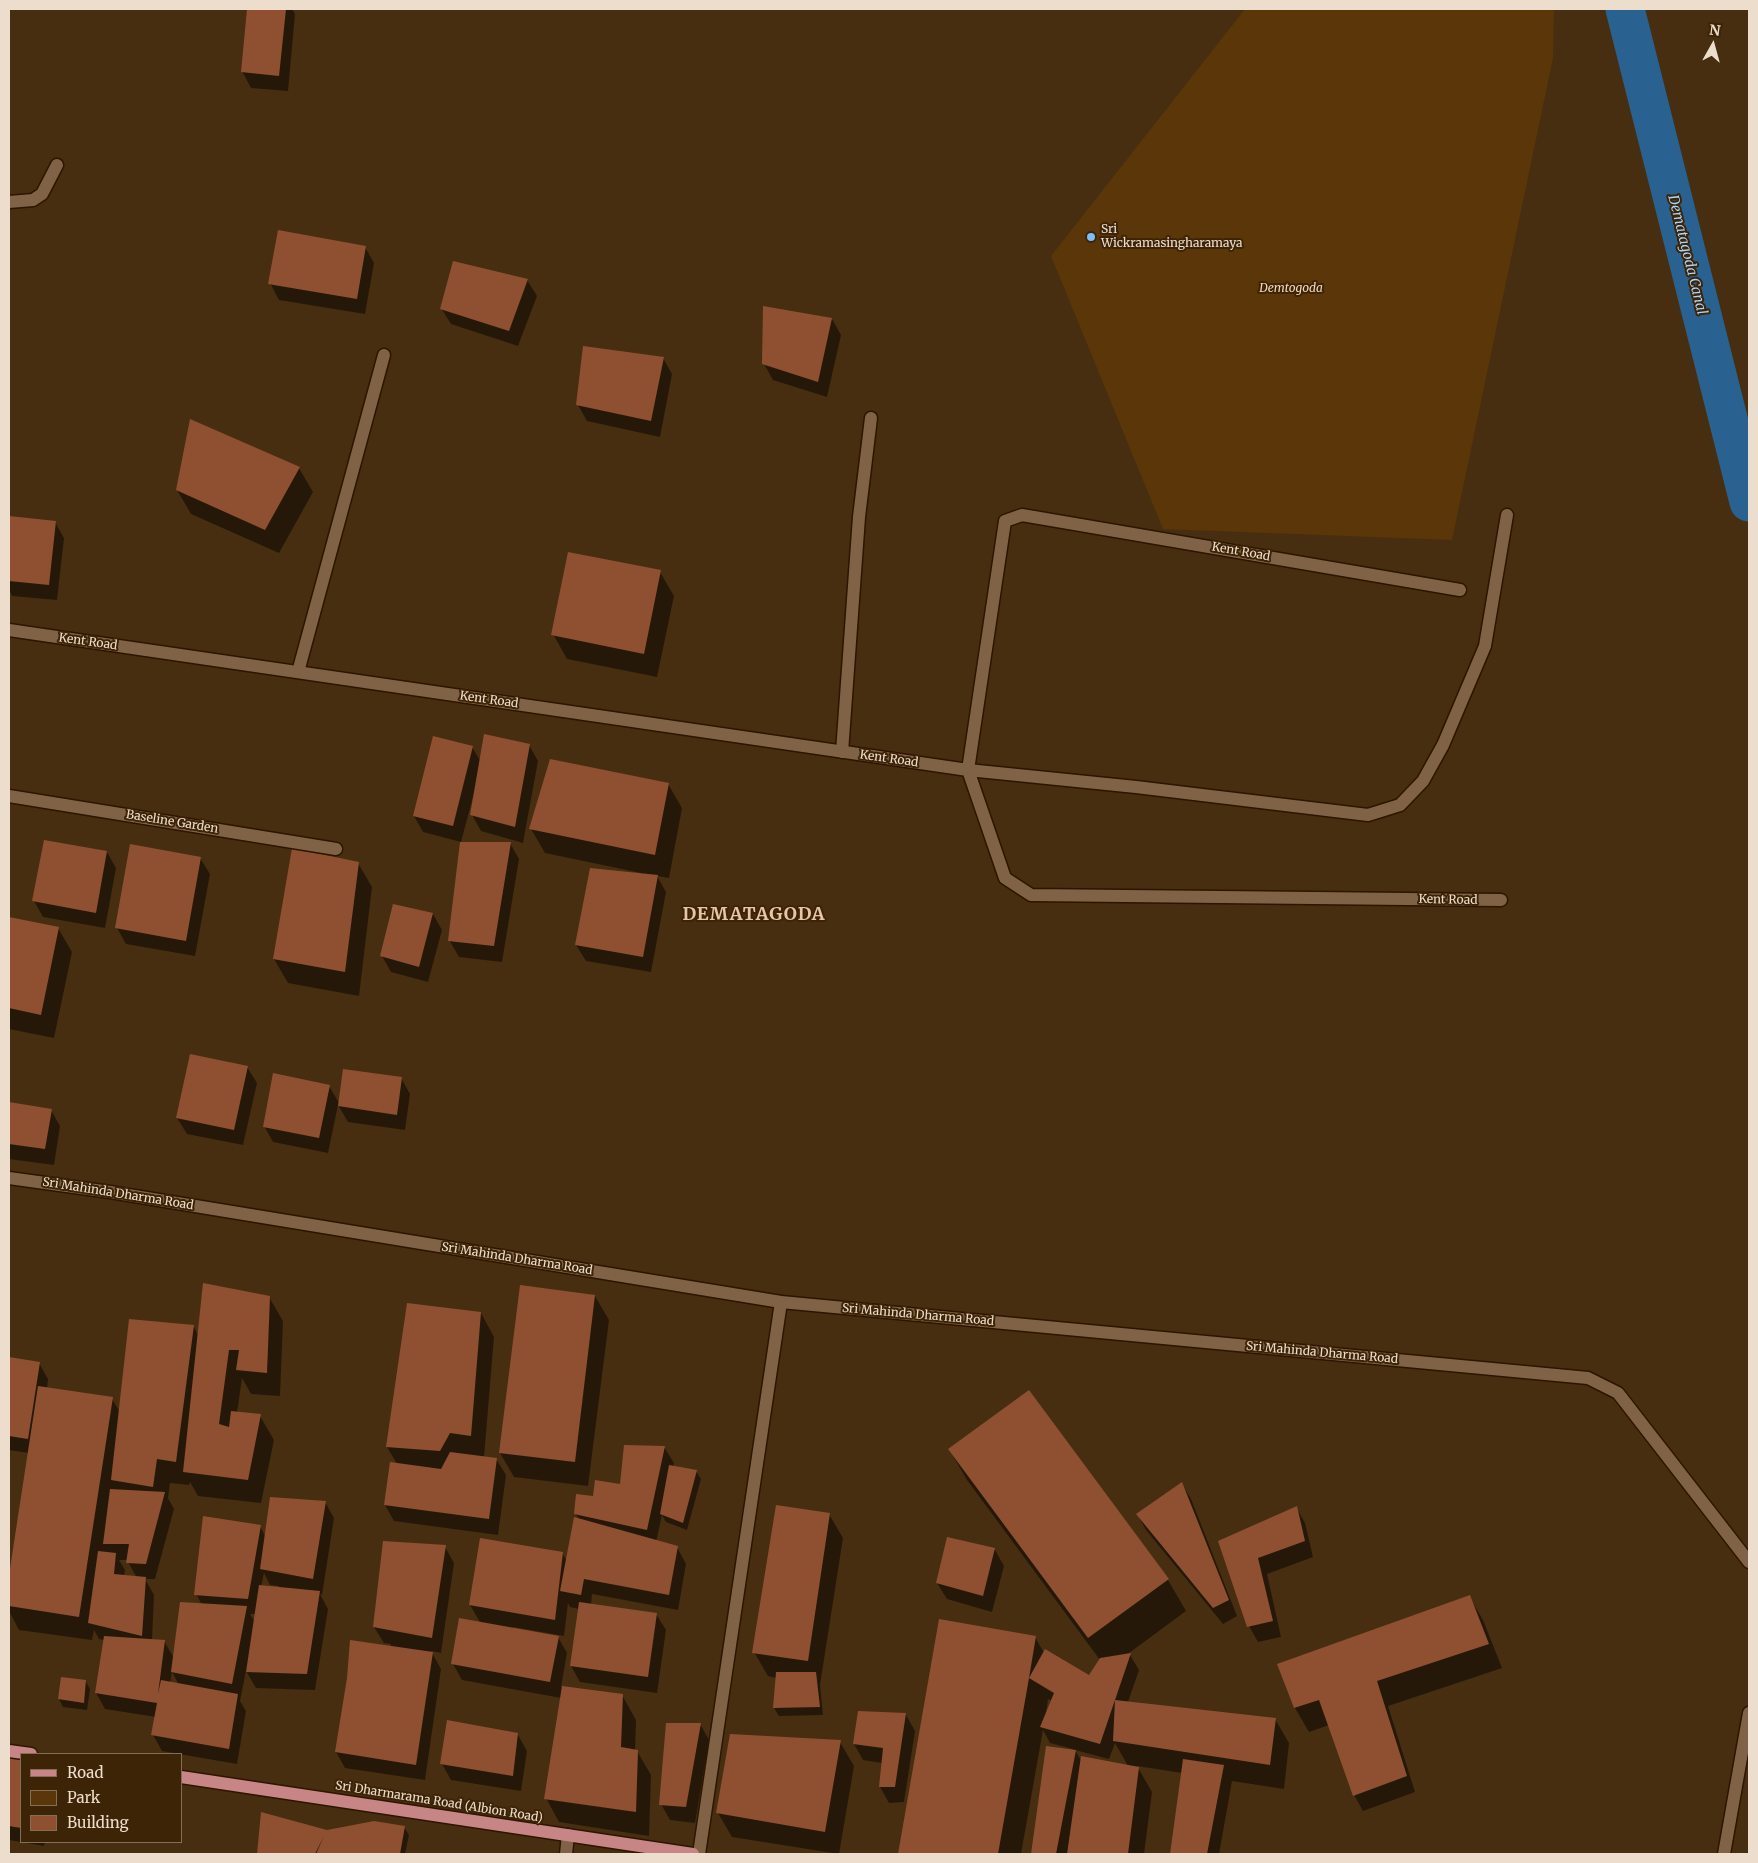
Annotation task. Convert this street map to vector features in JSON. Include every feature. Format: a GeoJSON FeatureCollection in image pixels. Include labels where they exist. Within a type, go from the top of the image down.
{"type":"FeatureCollection","features":[{"type":"Feature","properties":{"kind":"main road"},"geometry":{"type":"LineString","coordinates":[[9,1751],[23,1753]]}},
{"type":"Feature","properties":{"kind":"main road","name":"Sri Dharmarama Road (Albion Road)"},"geometry":{"type":"LineString","coordinates":[[182,1777],[693,1854]]}},
{"type":"Feature","properties":{"kind":"street"},"geometry":{"type":"LineString","coordinates":[[9,202],[33,200],[42,194],[57,165]]}},
{"type":"Feature","properties":{"kind":"street"},"geometry":{"type":"LineString","coordinates":[[298,672],[384,355]]}},
{"type":"Feature","properties":{"kind":"street"},"geometry":{"type":"LineString","coordinates":[[842,752],[859,516],[871,418]]}},
{"type":"Feature","properties":{"kind":"street","name":"Kent Road"},"geometry":{"type":"LineString","coordinates":[[1460,590],[1022,515],[1005,521],[968,770],[1004,878],[1031,895],[1501,900]]}},
{"type":"Feature","properties":{"kind":"street"},"geometry":{"type":"LineString","coordinates":[[968,770],[1368,814],[1400,805],[1423,781],[1443,745],[1485,646],[1507,515]]}},
{"type":"Feature","properties":{"kind":"street","name":"Kent Road"},"geometry":{"type":"LineString","coordinates":[[9,630],[968,770]]}},
{"type":"Feature","properties":{"kind":"street","name":"Baseline Garden"},"geometry":{"type":"LineString","coordinates":[[9,796],[336,849]]}},
{"type":"Feature","properties":{"kind":"street","name":"Sri Mahinda Dharma Road"},"geometry":{"type":"LineString","coordinates":[[9,1178],[120,1194],[781,1302],[1588,1378],[1618,1393],[1749,1562]]}},
{"type":"Feature","properties":{"kind":"street"},"geometry":{"type":"LineString","coordinates":[[700,1854],[781,1302]]}},
{"type":"Feature","properties":{"kind":"street"},"geometry":{"type":"LineString","coordinates":[[1724,1854],[1749,1713]]}},
{"type":"Feature","properties":{"kind":"street"},"geometry":{"type":"LineString","coordinates":[[566,1854],[568,1835]]}},
{"type":"Feature","properties":{"kind":"green space","name":"Demtogoda"},"geometry":{"type":"Polygon","coordinates":[[[1245,9],[1554,9],[1553,58],[1452,540],[1163,529],[1051,256],[1245,9]]]}},
{"type":"Feature","properties":{"kind":"building"},"geometry":{"type":"Polygon","coordinates":[[[247,9],[286,9],[279,76],[241,72],[247,9]]]}},
{"type":"Feature","properties":{"kind":"building"},"geometry":{"type":"Polygon","coordinates":[[[278,230],[366,246],[357,299],[268,284],[278,230]]]}},
{"type":"Feature","properties":{"kind":"building"},"geometry":{"type":"Polygon","coordinates":[[[453,261],[528,279],[509,331],[440,309],[453,261]]]}},
{"type":"Feature","properties":{"kind":"building"},"geometry":{"type":"Polygon","coordinates":[[[763,306],[832,318],[818,382],[762,364],[763,306]]]}},
{"type":"Feature","properties":{"kind":"building"},"geometry":{"type":"Polygon","coordinates":[[[583,346],[664,357],[651,421],[576,405],[583,346]]]}},
{"type":"Feature","properties":{"kind":"building"},"geometry":{"type":"Polygon","coordinates":[[[190,419],[300,467],[265,530],[176,490],[190,419]]]}},
{"type":"Feature","properties":{"kind":"building"},"geometry":{"type":"Polygon","coordinates":[[[9,516],[56,521],[49,585],[9,581],[9,516]]]}},
{"type":"Feature","properties":{"kind":"building"},"geometry":{"type":"Polygon","coordinates":[[[568,552],[661,570],[644,654],[551,635],[568,552]]]}},
{"type":"Feature","properties":{"kind":"building"},"geometry":{"type":"Polygon","coordinates":[[[484,734],[530,744],[515,827],[470,815],[484,734]]]}},
{"type":"Feature","properties":{"kind":"building"},"geometry":{"type":"Polygon","coordinates":[[[433,736],[473,746],[453,826],[413,816],[433,736]]]}},
{"type":"Feature","properties":{"kind":"building"},"geometry":{"type":"Polygon","coordinates":[[[550,759],[669,783],[655,855],[529,829],[550,759]]]}},
{"type":"Feature","properties":{"kind":"building"},"geometry":{"type":"Polygon","coordinates":[[[44,840],[107,851],[96,913],[32,901],[44,840]]]}},
{"type":"Feature","properties":{"kind":"building"},"geometry":{"type":"Polygon","coordinates":[[[460,842],[511,842],[494,946],[448,941],[460,842]]]}},
{"type":"Feature","properties":{"kind":"building"},"geometry":{"type":"Polygon","coordinates":[[[130,844],[201,857],[186,941],[115,928],[130,844]]]}},
{"type":"Feature","properties":{"kind":"building"},"geometry":{"type":"Polygon","coordinates":[[[292,848],[359,862],[345,972],[273,959],[292,848]]]}},
{"type":"Feature","properties":{"kind":"building"},"geometry":{"type":"Polygon","coordinates":[[[590,868],[658,875],[643,957],[575,945],[590,868]]]}},
{"type":"Feature","properties":{"kind":"building"},"geometry":{"type":"Polygon","coordinates":[[[393,904],[433,913],[419,967],[380,956],[393,904]]]}},
{"type":"Feature","properties":{"kind":"building"},"geometry":{"type":"Polygon","coordinates":[[[9,917],[59,927],[41,1015],[9,1008],[9,917]]]}},
{"type":"Feature","properties":{"kind":"building"},"geometry":{"type":"Polygon","coordinates":[[[190,1054],[248,1066],[234,1130],[176,1118],[190,1054]]]}},
{"type":"Feature","properties":{"kind":"building"},"geometry":{"type":"Polygon","coordinates":[[[343,1069],[402,1077],[397,1115],[338,1106],[343,1069]]]}},
{"type":"Feature","properties":{"kind":"building"},"geometry":{"type":"Polygon","coordinates":[[[273,1073],[330,1085],[319,1138],[263,1127],[273,1073]]]}},
{"type":"Feature","properties":{"kind":"building"},"geometry":{"type":"Polygon","coordinates":[[[9,1102],[52,1109],[45,1149],[9,1144],[9,1102]]]}},
{"type":"Feature","properties":{"kind":"building"},"geometry":{"type":"Polygon","coordinates":[[[203,1283],[270,1296],[267,1373],[236,1370],[239,1350],[229,1350],[219,1424],[229,1427],[231,1411],[261,1414],[248,1480],[183,1472],[203,1283]]]}},
{"type":"Feature","properties":{"kind":"building"},"geometry":{"type":"Polygon","coordinates":[[[520,1285],[595,1295],[575,1462],[499,1453],[520,1285]]]}},
{"type":"Feature","properties":{"kind":"building"},"geometry":{"type":"Polygon","coordinates":[[[407,1303],[481,1312],[471,1436],[450,1433],[440,1451],[386,1447],[407,1303]]]}},
{"type":"Feature","properties":{"kind":"building"},"geometry":{"type":"Polygon","coordinates":[[[129,1319],[194,1325],[176,1462],[157,1459],[153,1487],[111,1480],[129,1319]]]}},
{"type":"Feature","properties":{"kind":"building"},"geometry":{"type":"Polygon","coordinates":[[[9,1357],[40,1362],[28,1439],[9,1436],[9,1357]]]}},
{"type":"Feature","properties":{"kind":"building"},"geometry":{"type":"Polygon","coordinates":[[[38,1386],[113,1397],[79,1617],[9,1606],[9,1575],[38,1386]]]}},
{"type":"Feature","properties":{"kind":"building"},"geometry":{"type":"Polygon","coordinates":[[[1029,1390],[1169,1579],[1088,1638],[948,1449],[1029,1390]]]}},
{"type":"Feature","properties":{"kind":"building"},"geometry":{"type":"Polygon","coordinates":[[[624,1445],[665,1446],[647,1530],[574,1514],[576,1494],[593,1496],[595,1480],[620,1484],[624,1445]]]}},
{"type":"Feature","properties":{"kind":"building"},"geometry":{"type":"Polygon","coordinates":[[[450,1452],[497,1458],[489,1519],[384,1505],[390,1462],[441,1469],[450,1452]]]}},
{"type":"Feature","properties":{"kind":"building"},"geometry":{"type":"Polygon","coordinates":[[[669,1465],[697,1470],[683,1523],[660,1514],[669,1465]]]}},
{"type":"Feature","properties":{"kind":"building"},"geometry":{"type":"Polygon","coordinates":[[[1182,1482],[1229,1600],[1213,1608],[1136,1514],[1182,1482]]]}},
{"type":"Feature","properties":{"kind":"building"},"geometry":{"type":"Polygon","coordinates":[[[110,1489],[165,1492],[146,1564],[126,1563],[129,1544],[103,1544],[110,1489]]]}},
{"type":"Feature","properties":{"kind":"building"},"geometry":{"type":"Polygon","coordinates":[[[270,1497],[326,1501],[313,1579],[260,1569],[270,1497]]]}},
{"type":"Feature","properties":{"kind":"building"},"geometry":{"type":"Polygon","coordinates":[[[776,1505],[830,1513],[808,1661],[752,1653],[776,1505]]]}},
{"type":"Feature","properties":{"kind":"building"},"geometry":{"type":"Polygon","coordinates":[[[1297,1506],[1305,1541],[1258,1558],[1273,1621],[1247,1627],[1218,1541],[1297,1506]]]}},
{"type":"Feature","properties":{"kind":"building"},"geometry":{"type":"Polygon","coordinates":[[[203,1516],[261,1525],[248,1599],[194,1595],[203,1516]]]}},
{"type":"Feature","properties":{"kind":"building"},"geometry":{"type":"Polygon","coordinates":[[[574,1517],[678,1546],[669,1595],[584,1579],[581,1595],[560,1591],[574,1517]]]}},
{"type":"Feature","properties":{"kind":"building"},"geometry":{"type":"Polygon","coordinates":[[[947,1537],[995,1548],[983,1596],[936,1583],[947,1537]]]}},
{"type":"Feature","properties":{"kind":"building"},"geometry":{"type":"Polygon","coordinates":[[[480,1538],[563,1552],[555,1620],[469,1605],[480,1538]]]}},
{"type":"Feature","properties":{"kind":"building"},"geometry":{"type":"Polygon","coordinates":[[[383,1541],[446,1545],[432,1638],[373,1627],[383,1541]]]}},
{"type":"Feature","properties":{"kind":"building"},"geometry":{"type":"Polygon","coordinates":[[[98,1551],[116,1553],[114,1574],[146,1577],[142,1636],[88,1623],[98,1551]]]}},
{"type":"Feature","properties":{"kind":"building"},"geometry":{"type":"Polygon","coordinates":[[[259,1585],[320,1591],[307,1674],[246,1672],[259,1585]]]}},
{"type":"Feature","properties":{"kind":"building"},"geometry":{"type":"Polygon","coordinates":[[[1470,1595],[1489,1644],[1377,1681],[1407,1776],[1353,1796],[1319,1700],[1294,1708],[1277,1664],[1470,1595]]]}},
{"type":"Feature","properties":{"kind":"building"},"geometry":{"type":"Polygon","coordinates":[[[180,1602],[247,1606],[232,1684],[171,1672],[180,1602]]]}},
{"type":"Feature","properties":{"kind":"building"},"geometry":{"type":"Polygon","coordinates":[[[579,1602],[657,1613],[648,1677],[570,1666],[579,1602]]]}},
{"type":"Feature","properties":{"kind":"building"},"geometry":{"type":"Polygon","coordinates":[[[459,1618],[559,1636],[550,1682],[451,1664],[459,1618]]]}},
{"type":"Feature","properties":{"kind":"building"},"geometry":{"type":"Polygon","coordinates":[[[939,1619],[1036,1636],[998,1854],[898,1854],[939,1619]]]}},
{"type":"Feature","properties":{"kind":"building"},"geometry":{"type":"Polygon","coordinates":[[[104,1636],[165,1640],[158,1694],[161,1680],[238,1694],[229,1749],[151,1735],[157,1703],[95,1693],[104,1636]]]}},
{"type":"Feature","properties":{"kind":"building"},"geometry":{"type":"Polygon","coordinates":[[[350,1640],[433,1652],[416,1765],[335,1752],[347,1678],[350,1640]]]}},
{"type":"Feature","properties":{"kind":"building"},"geometry":{"type":"Polygon","coordinates":[[[1045,1649],[1089,1675],[1100,1658],[1131,1653],[1100,1744],[1040,1727],[1054,1693],[1029,1678],[1045,1649]]]}},
{"type":"Feature","properties":{"kind":"building"},"geometry":{"type":"Polygon","coordinates":[[[776,1672],[816,1672],[820,1707],[773,1708],[776,1672]]]}},
{"type":"Feature","properties":{"kind":"building"},"geometry":{"type":"Polygon","coordinates":[[[61,1677],[86,1680],[84,1703],[58,1699],[61,1677]]]}},
{"type":"Feature","properties":{"kind":"building"},"geometry":{"type":"Polygon","coordinates":[[[562,1686],[623,1694],[621,1747],[638,1750],[636,1812],[544,1799],[562,1686]]]}},
{"type":"Feature","properties":{"kind":"building"},"geometry":{"type":"Polygon","coordinates":[[[1115,1700],[1276,1718],[1270,1765],[1113,1741],[1115,1700]]]}},
{"type":"Feature","properties":{"kind":"building"},"geometry":{"type":"Polygon","coordinates":[[[858,1711],[906,1713],[895,1787],[879,1787],[883,1748],[853,1744],[858,1711]]]}},
{"type":"Feature","properties":{"kind":"building"},"geometry":{"type":"Polygon","coordinates":[[[447,1720],[518,1733],[513,1776],[440,1764],[447,1720]]]}},
{"type":"Feature","properties":{"kind":"building"},"geometry":{"type":"Polygon","coordinates":[[[666,1723],[701,1723],[686,1807],[659,1805],[666,1723]]]}},
{"type":"Feature","properties":{"kind":"building"},"geometry":{"type":"Polygon","coordinates":[[[730,1734],[841,1740],[825,1832],[716,1813],[730,1734]]]}},
{"type":"Feature","properties":{"kind":"building"},"geometry":{"type":"Polygon","coordinates":[[[1046,1746],[1076,1750],[1056,1854],[1031,1854],[1046,1746]]]}},
{"type":"Feature","properties":{"kind":"building"},"geometry":{"type":"Polygon","coordinates":[[[9,1755],[20,1757],[20,1828],[9,1826],[9,1755]]]}},
{"type":"Feature","properties":{"kind":"building"},"geometry":{"type":"Polygon","coordinates":[[[1081,1756],[1139,1767],[1128,1854],[1067,1854],[1081,1756]]]}},
{"type":"Feature","properties":{"kind":"building"},"geometry":{"type":"Polygon","coordinates":[[[1183,1759],[1224,1765],[1207,1854],[1170,1854],[1183,1759]]]}},
{"type":"Feature","properties":{"kind":"building"},"geometry":{"type":"Polygon","coordinates":[[[261,1812],[327,1830],[374,1821],[405,1826],[400,1854],[316,1854],[324,1836],[315,1854],[257,1854],[261,1812]]]}},
{"type":"Feature","properties":{"kind":"waterway","name":"Dematagoda Canal"},"geometry":{"type":"LineString","coordinates":[[1625,9],[1749,502]]}},
{"type":"Feature","properties":{"kind":"place","name":"Sri Wickramasingharamaya"},"geometry":{"type":"Point","coordinates":[1091,237]}},
{"type":"Feature","properties":{"kind":"district","name":"DEMATAGODA"},"geometry":{"type":"Point","coordinates":[754,915]}}]}
